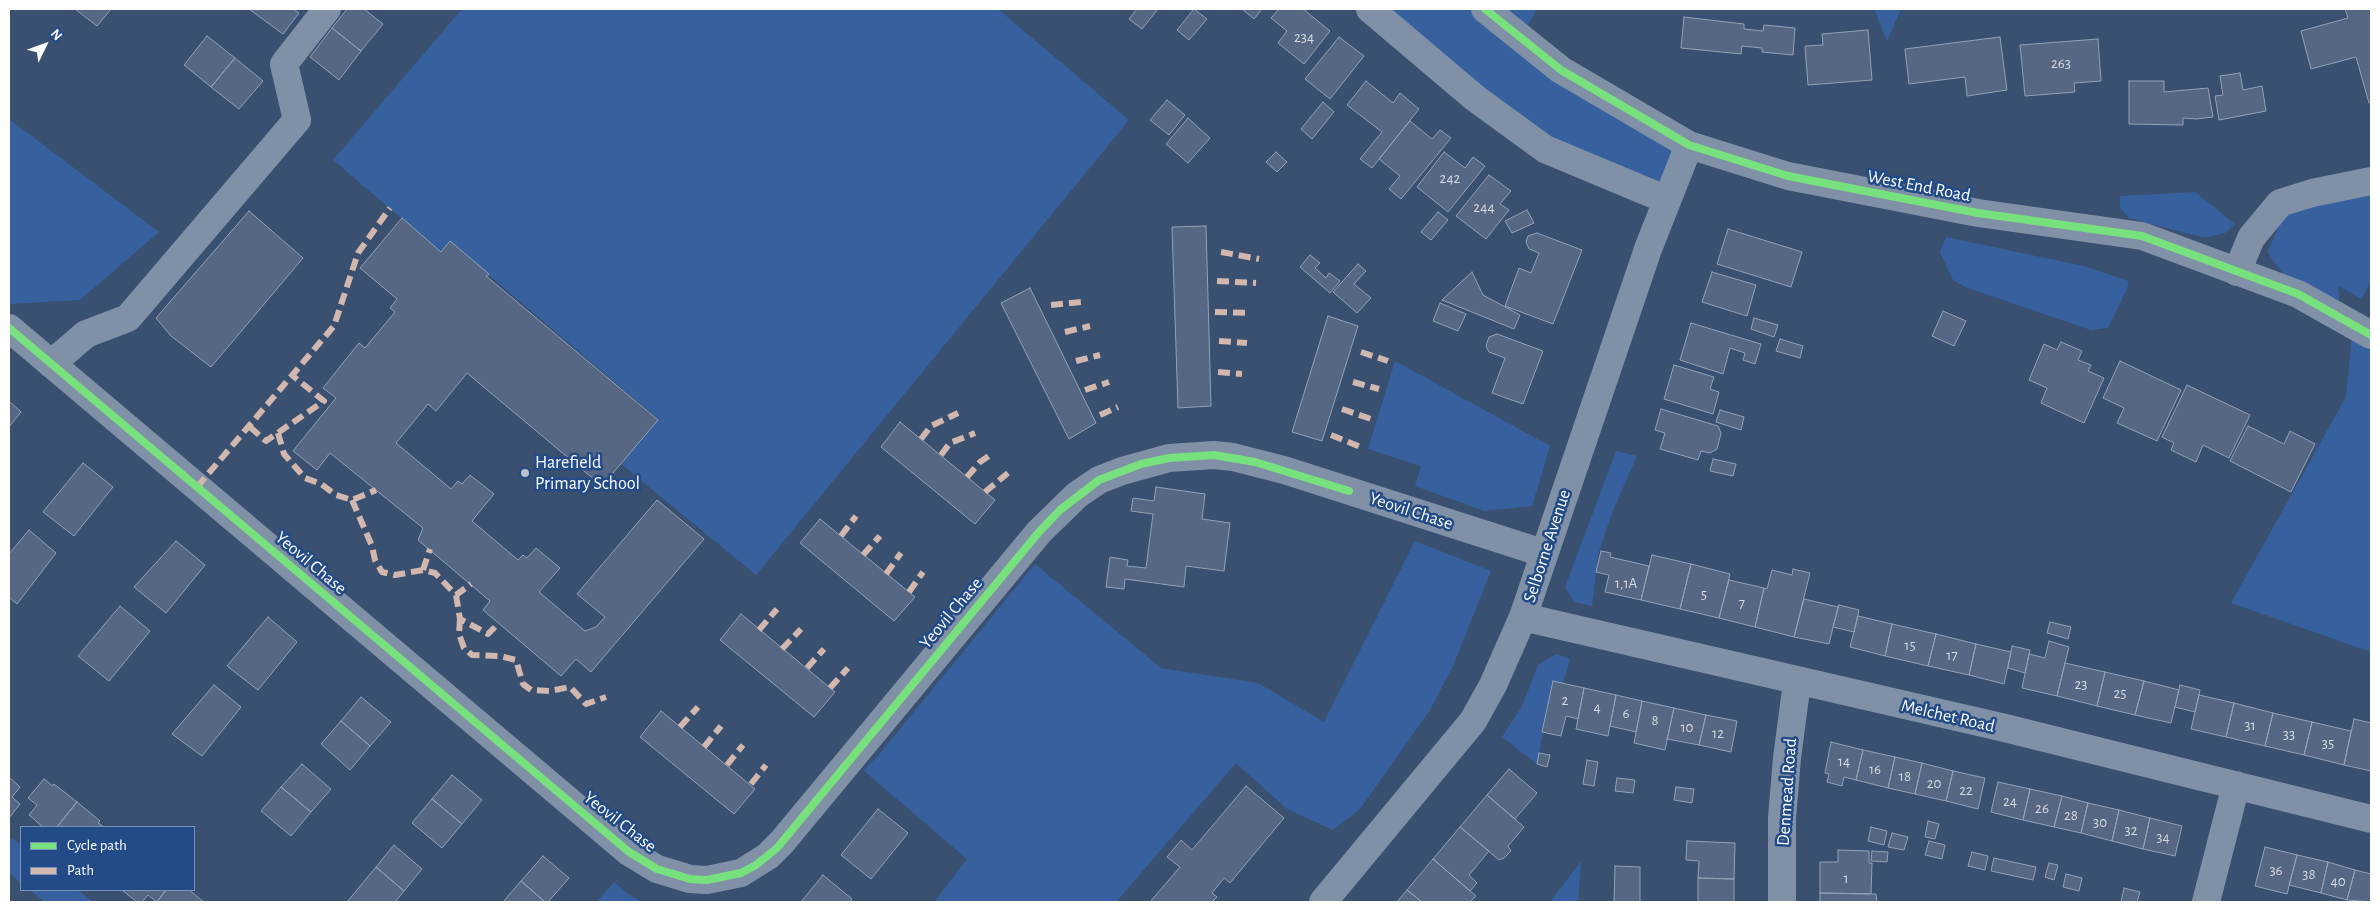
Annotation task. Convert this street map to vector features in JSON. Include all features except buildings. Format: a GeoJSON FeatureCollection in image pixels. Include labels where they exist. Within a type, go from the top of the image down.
{"type":"FeatureCollection","features":[{"type":"Feature","properties":{"kind":"street"},"geometry":{"type":"LineString","coordinates":[[51,364],[86,334],[128,318],[297,120],[284,64],[327,9]]}},
{"type":"Feature","properties":{"kind":"street"},"geometry":{"type":"LineString","coordinates":[[1370,9],[1475,98],[1545,149],[1667,200]]}},
{"type":"Feature","properties":{"kind":"street","name":"West End Road"},"geometry":{"type":"LineString","coordinates":[[1485,9],[1562,70],[1689,145],[1788,176],[1978,213],[2142,236],[2298,294],[2371,335]]}},
{"type":"Feature","properties":{"kind":"street","name":"Selborne Avenue"},"geometry":{"type":"LineString","coordinates":[[1323,902],[1473,721],[1493,685],[1523,617],[1543,553],[1648,249],[1689,145]]}},
{"type":"Feature","properties":{"kind":"street"},"geometry":{"type":"LineString","coordinates":[[2237,272],[2251,238],[2280,203],[2312,193],[2371,180]]}},
{"type":"Feature","properties":{"kind":"street","name":"Yeovil Chase"},"geometry":{"type":"LineString","coordinates":[[9,328],[629,852],[657,869],[690,879],[707,880],[741,873],[756,865],[777,848],[997,582],[1060,510],[1099,480],[1122,471],[1160,460],[1190,456],[1233,457],[1348,491],[1543,553]]}},
{"type":"Feature","properties":{"kind":"street","name":"Melchet Road"},"geometry":{"type":"LineString","coordinates":[[1523,617],[1797,682],[2005,728],[2371,819]]}},
{"type":"Feature","properties":{"kind":"street","name":"Denmead Road"},"geometry":{"type":"LineString","coordinates":[[1782,902],[1782,818],[1797,682]]}},
{"type":"Feature","properties":{"kind":"street"},"geometry":{"type":"LineString","coordinates":[[2206,902],[2236,785]]}},
{"type":"Feature","properties":{"kind":"shaded area"},"geometry":{"type":"Polygon","coordinates":[[[462,9],[998,9],[1129,120],[756,575],[621,464],[658,419],[450,242],[441,252],[333,160],[462,9]]]}},
{"type":"Feature","properties":{"kind":"shaded area"},"geometry":{"type":"Polygon","coordinates":[[[1370,9],[1537,9],[1521,37],[1689,145],[1667,200],[1545,149],[1370,9]]]}},
{"type":"Feature","properties":{"kind":"shaded area"},"geometry":{"type":"Polygon","coordinates":[[[1874,9],[1901,9],[1887,41],[1874,9]]]}},
{"type":"Feature","properties":{"kind":"shaded area"},"geometry":{"type":"Polygon","coordinates":[[[9,119],[159,232],[80,300],[9,304],[9,119]]]}},
{"type":"Feature","properties":{"kind":"shaded area"},"geometry":{"type":"Polygon","coordinates":[[[2195,192],[2235,224],[2225,233],[2202,237],[2129,218],[2120,208],[2120,196],[2195,192]]]}},
{"type":"Feature","properties":{"kind":"shaded area"},"geometry":{"type":"Polygon","coordinates":[[[2312,193],[2371,193],[2371,280],[2362,299],[2338,286],[2341,318],[2298,294],[2267,252],[2285,214],[2312,193]]]}},
{"type":"Feature","properties":{"kind":"shaded area"},"geometry":{"type":"Polygon","coordinates":[[[1946,237],[2088,267],[2128,281],[2128,287],[2108,328],[2091,330],[1965,287],[1953,280],[1940,252],[1946,237]]]}},
{"type":"Feature","properties":{"kind":"shaded area"},"geometry":{"type":"Polygon","coordinates":[[[2353,324],[2371,336],[2371,652],[2231,603],[2346,397],[2353,324]]]}},
{"type":"Feature","properties":{"kind":"shaded area"},"geometry":{"type":"Polygon","coordinates":[[[1395,361],[1550,446],[1532,506],[1484,511],[1415,486],[1421,466],[1368,449],[1395,361]]]}},
{"type":"Feature","properties":{"kind":"shaded area"},"geometry":{"type":"Polygon","coordinates":[[[1616,451],[1637,456],[1612,513],[1598,555],[1592,606],[1574,602],[1565,587],[1616,451]]]}},
{"type":"Feature","properties":{"kind":"shaded area"},"geometry":{"type":"Polygon","coordinates":[[[1415,541],[1491,571],[1453,666],[1430,710],[1360,809],[1333,830],[1287,809],[1236,763],[1116,902],[934,902],[967,859],[863,770],[877,757],[1035,564],[1161,668],[1258,683],[1324,722],[1415,541]]]}},
{"type":"Feature","properties":{"kind":"shaded area"},"geometry":{"type":"Polygon","coordinates":[[[1556,654],[1570,659],[1563,683],[1553,682],[1537,764],[1502,737],[1522,706],[1538,665],[1556,654]]]}},
{"type":"Feature","properties":{"kind":"shaded area"},"geometry":{"type":"Polygon","coordinates":[[[12,838],[20,844],[20,882],[9,873],[9,842],[12,838]]]}},
{"type":"Feature","properties":{"kind":"shaded area"},"geometry":{"type":"Polygon","coordinates":[[[1581,861],[1578,902],[1550,902],[1581,861]]]}},
{"type":"Feature","properties":{"kind":"shaded area"},"geometry":{"type":"Polygon","coordinates":[[[614,882],[628,894],[643,902],[597,902],[614,882]]]}},
{"type":"Feature","properties":{"kind":"shaded area"},"geometry":{"type":"Polygon","coordinates":[[[31,891],[79,891],[93,902],[45,902],[31,891]]]}},
{"type":"Feature","properties":{"kind":"marked path"},"geometry":{"type":"LineString","coordinates":[[197,487],[334,326],[358,253],[390,208]]}},
{"type":"Feature","properties":{"kind":"marked path"},"geometry":{"type":"LineString","coordinates":[[1221,252],[1259,259]]}},
{"type":"Feature","properties":{"kind":"marked path"},"geometry":{"type":"LineString","coordinates":[[1217,281],[1256,283]]}},
{"type":"Feature","properties":{"kind":"marked path"},"geometry":{"type":"LineString","coordinates":[[1051,305],[1082,302]]}},
{"type":"Feature","properties":{"kind":"marked path"},"geometry":{"type":"LineString","coordinates":[[1215,312],[1251,313]]}},
{"type":"Feature","properties":{"kind":"marked path"},"geometry":{"type":"LineString","coordinates":[[1065,332],[1090,326]]}},
{"type":"Feature","properties":{"kind":"marked path"},"geometry":{"type":"LineString","coordinates":[[1219,341],[1247,343]]}},
{"type":"Feature","properties":{"kind":"marked path"},"geometry":{"type":"LineString","coordinates":[[1361,352],[1388,361]]}},
{"type":"Feature","properties":{"kind":"marked path"},"geometry":{"type":"LineString","coordinates":[[1076,361],[1100,355]]}},
{"type":"Feature","properties":{"kind":"marked path"},"geometry":{"type":"LineString","coordinates":[[1218,372],[1242,374]]}},
{"type":"Feature","properties":{"kind":"marked path"},"geometry":{"type":"LineString","coordinates":[[250,427],[266,441],[324,401],[293,376]]}},
{"type":"Feature","properties":{"kind":"marked path"},"geometry":{"type":"LineString","coordinates":[[1085,390],[1109,382]]}},
{"type":"Feature","properties":{"kind":"marked path"},"geometry":{"type":"LineString","coordinates":[[1353,382],[1379,389]]}},
{"type":"Feature","properties":{"kind":"marked path"},"geometry":{"type":"LineString","coordinates":[[1100,415],[1118,407]]}},
{"type":"Feature","properties":{"kind":"marked path"},"geometry":{"type":"LineString","coordinates":[[1342,409],[1371,419]]}},
{"type":"Feature","properties":{"kind":"marked path"},"geometry":{"type":"LineString","coordinates":[[921,439],[931,426],[958,413]]}},
{"type":"Feature","properties":{"kind":"marked path"},"geometry":{"type":"LineString","coordinates":[[278,433],[284,454],[305,478],[321,484],[336,495],[352,500],[376,490]]}},
{"type":"Feature","properties":{"kind":"marked path"},"geometry":{"type":"LineString","coordinates":[[941,455],[950,443],[975,433]]}},
{"type":"Feature","properties":{"kind":"marked path"},"geometry":{"type":"LineString","coordinates":[[1331,435],[1363,448]]}},
{"type":"Feature","properties":{"kind":"marked path"},"geometry":{"type":"LineString","coordinates":[[967,477],[980,462],[992,454]]}},
{"type":"Feature","properties":{"kind":"marked path"},"geometry":{"type":"LineString","coordinates":[[985,492],[1008,473]]}},
{"type":"Feature","properties":{"kind":"marked path"},"geometry":{"type":"LineString","coordinates":[[352,500],[372,546],[375,560],[382,572],[395,575],[423,570],[435,573],[456,595],[471,584]]}},
{"type":"Feature","properties":{"kind":"marked path"},"geometry":{"type":"LineString","coordinates":[[841,536],[856,516]]}},
{"type":"Feature","properties":{"kind":"marked path"},"geometry":{"type":"LineString","coordinates":[[863,555],[880,536]]}},
{"type":"Feature","properties":{"kind":"marked path"},"geometry":{"type":"LineString","coordinates":[[423,570],[430,549]]}},
{"type":"Feature","properties":{"kind":"marked path"},"geometry":{"type":"LineString","coordinates":[[886,574],[901,553]]}},
{"type":"Feature","properties":{"kind":"marked path"},"geometry":{"type":"LineString","coordinates":[[909,592],[923,572]]}},
{"type":"Feature","properties":{"kind":"marked path"},"geometry":{"type":"LineString","coordinates":[[456,595],[460,619],[488,634],[499,623]]}},
{"type":"Feature","properties":{"kind":"marked path"},"geometry":{"type":"LineString","coordinates":[[759,630],[777,609]]}},
{"type":"Feature","properties":{"kind":"marked path"},"geometry":{"type":"LineString","coordinates":[[460,619],[459,634],[464,648],[472,655],[500,656],[516,660],[523,684],[531,690],[550,691],[570,687],[586,704],[606,697]]}},
{"type":"Feature","properties":{"kind":"marked path"},"geometry":{"type":"LineString","coordinates":[[782,649],[801,629]]}},
{"type":"Feature","properties":{"kind":"marked path"},"geometry":{"type":"LineString","coordinates":[[807,668],[824,649]]}},
{"type":"Feature","properties":{"kind":"marked path"},"geometry":{"type":"LineString","coordinates":[[830,688],[848,668]]}},
{"type":"Feature","properties":{"kind":"marked path"},"geometry":{"type":"LineString","coordinates":[[680,727],[698,707]]}},
{"type":"Feature","properties":{"kind":"marked path"},"geometry":{"type":"LineString","coordinates":[[704,747],[721,726]]}},
{"type":"Feature","properties":{"kind":"marked path"},"geometry":{"type":"LineString","coordinates":[[727,765],[743,745]]}},
{"type":"Feature","properties":{"kind":"marked path"},"geometry":{"type":"LineString","coordinates":[[751,784],[766,765]]}},
{"type":"Feature","properties":{"kind":"cycle path"},"geometry":{"type":"LineString","coordinates":[[1485,9],[1561,70],[1689,145],[1788,176],[1978,213],[2142,236],[2298,294],[2371,335]]}},
{"type":"Feature","properties":{"kind":"cycle path"},"geometry":{"type":"LineString","coordinates":[[9,328],[629,852],[657,869],[690,879],[707,880],[741,873],[756,865],[777,848],[1039,532],[1060,510],[1099,480],[1141,464],[1169,458],[1214,455],[1255,462],[1349,491]]}},
{"type":"Feature","properties":{"kind":"place","name":"Harefield Primary School"},"geometry":{"type":"Point","coordinates":[525,473]}}]}
